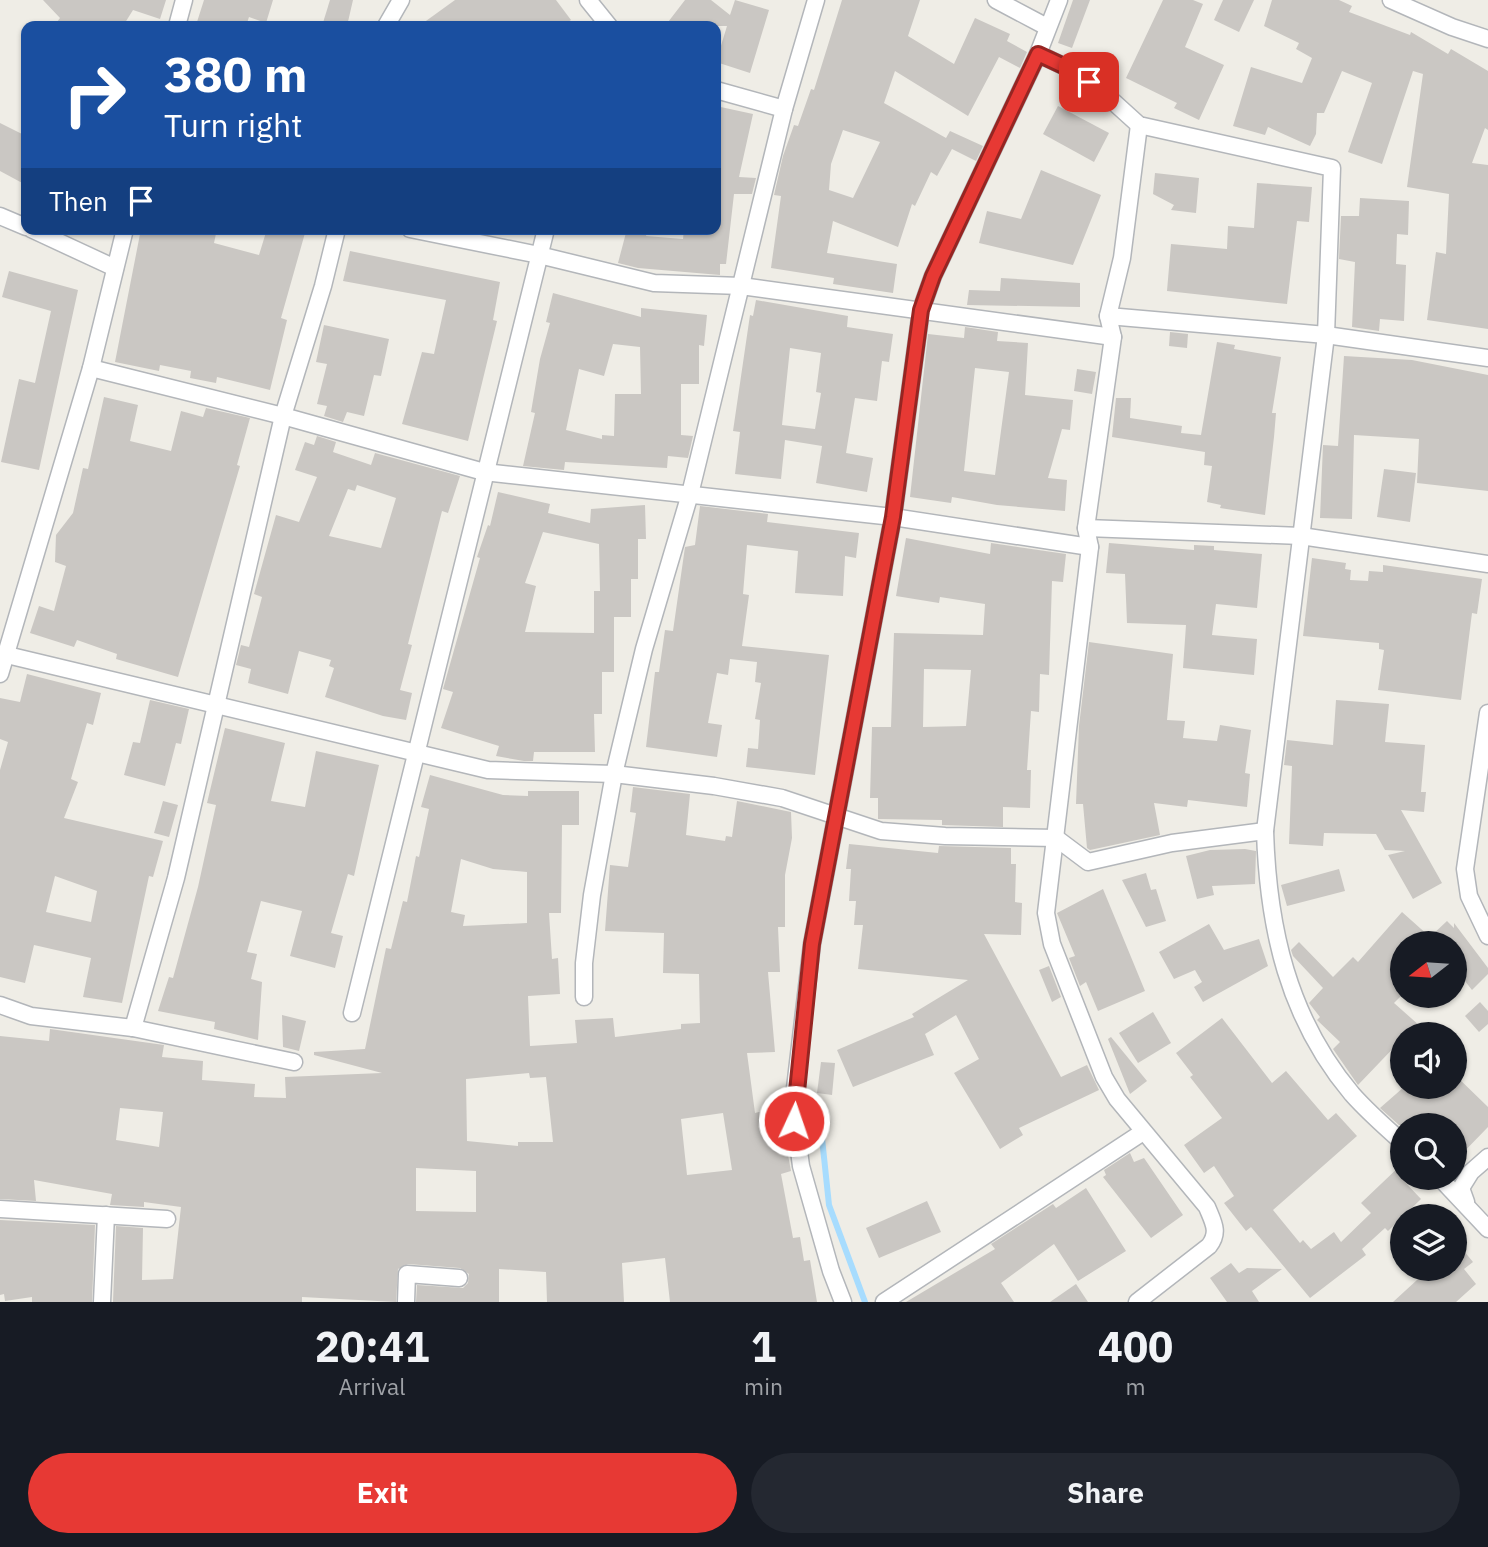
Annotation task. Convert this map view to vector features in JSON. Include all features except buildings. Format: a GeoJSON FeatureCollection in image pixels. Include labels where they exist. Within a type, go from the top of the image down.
{"type":"FeatureCollection","features":[{"type":"Feature","properties":{"kind":"street"},"geometry":{"type":"LineString","coordinates":[[178,21],[184,0]]}},
{"type":"Feature","properties":{"kind":"street"},"geometry":{"type":"LineString","coordinates":[[389,21],[401,0]]}},
{"type":"Feature","properties":{"kind":"street"},"geometry":{"type":"LineString","coordinates":[[588,0],[605,21]]}},
{"type":"Feature","properties":{"kind":"street"},"geometry":{"type":"LineString","coordinates":[[584,997],[584,963],[592,895],[614,774],[644,649],[690,495],[784,108],[816,0]]}},
{"type":"Feature","properties":{"kind":"street"},"geometry":{"type":"LineString","coordinates":[[996,0],[1046,27]]}},
{"type":"Feature","properties":{"kind":"street"},"geometry":{"type":"LineString","coordinates":[[844,1302],[834,1281],[801,1166],[793,1105],[812,944],[893,517],[921,310],[933,276],[1038,54],[1046,27],[1059,0]]}},
{"type":"Feature","properties":{"kind":"street"},"geometry":{"type":"LineString","coordinates":[[1391,0],[1452,27],[1488,39]]}},
{"type":"Feature","properties":{"kind":"street"},"geometry":{"type":"LineString","coordinates":[[1038,54],[1070,69],[1107,96],[1139,125],[1332,168],[1326,335],[1265,831],[1267,886],[1283,972],[1334,1070],[1353,1095],[1390,1130]]}},
{"type":"Feature","properties":{"kind":"street"},"geometry":{"type":"LineString","coordinates":[[721,91],[784,108]]}},
{"type":"Feature","properties":{"kind":"street"},"geometry":{"type":"LineString","coordinates":[[1137,1302],[1209,1246],[1214,1239],[1216,1226],[1207,1208],[1143,1132],[1104,1077],[1047,930],[1046,913],[1090,547],[1086,528],[1113,337],[1108,316],[1122,258],[1139,125]]}},
{"type":"Feature","properties":{"kind":"street"},"geometry":{"type":"LineString","coordinates":[[0,216],[21,225]]}},
{"type":"Feature","properties":{"kind":"street"},"geometry":{"type":"LineString","coordinates":[[44,235],[115,268]]}},
{"type":"Feature","properties":{"kind":"street"},"geometry":{"type":"LineString","coordinates":[[0,674],[8,655],[91,368],[123,235]]}},
{"type":"Feature","properties":{"kind":"street"},"geometry":{"type":"LineString","coordinates":[[133,1028],[176,878],[284,416],[336,235]]}},
{"type":"Feature","properties":{"kind":"street"},"geometry":{"type":"LineString","coordinates":[[440,235],[539,255],[654,283],[741,286],[1113,337]]}},
{"type":"Feature","properties":{"kind":"street"},"geometry":{"type":"LineString","coordinates":[[352,1013],[544,235]]}},
{"type":"Feature","properties":{"kind":"street"},"geometry":{"type":"LineString","coordinates":[[1108,316],[1326,335],[1488,358]]}},
{"type":"Feature","properties":{"kind":"street"},"geometry":{"type":"LineString","coordinates":[[91,368],[284,416],[484,472],[893,517],[1090,547]]}},
{"type":"Feature","properties":{"kind":"street"},"geometry":{"type":"LineString","coordinates":[[1086,528],[1301,536],[1488,564]]}},
{"type":"Feature","properties":{"kind":"street"},"geometry":{"type":"LineString","coordinates":[[8,655],[488,770],[614,774],[714,786],[782,798],[836,818],[894,832],[945,836],[1056,838],[1088,862],[1172,843],[1265,831]]}},
{"type":"Feature","properties":{"kind":"street"},"geometry":{"type":"LineString","coordinates":[[1488,713],[1465,869],[1469,896],[1488,936]]}},
{"type":"Feature","properties":{"kind":"street"},"geometry":{"type":"LineString","coordinates":[[0,1005],[31,1016],[133,1028],[294,1062]]}},
{"type":"Feature","properties":{"kind":"street"},"geometry":{"type":"LineString","coordinates":[[884,1302],[1143,1132]]}},
{"type":"Feature","properties":{"kind":"street"},"geometry":{"type":"LineString","coordinates":[[1467,1203],[1461,1188],[1471,1172],[1488,1157]]}},
{"type":"Feature","properties":{"kind":"street"},"geometry":{"type":"LineString","coordinates":[[1453,1190],[1488,1229]]}},
{"type":"Feature","properties":{"kind":"street"},"geometry":{"type":"LineString","coordinates":[[0,1209],[167,1219]]}},
{"type":"Feature","properties":{"kind":"street"},"geometry":{"type":"LineString","coordinates":[[102,1302],[106,1215]]}},
{"type":"Feature","properties":{"kind":"street"},"geometry":{"type":"LineString","coordinates":[[405,1302],[407,1274],[459,1278]]}},
{"type":"Feature","properties":{"kind":"waterway"},"geometry":{"type":"LineString","coordinates":[[820,1119],[829,1205],[865,1302]]}},
{"type":"Feature","properties":{"kind":"route"},"geometry":{"type":"LineString","coordinates":[[794,1121],[793,1105],[812,944],[893,517],[921,310],[933,276],[1038,54],[1070,69],[1089,82]]}}]}
